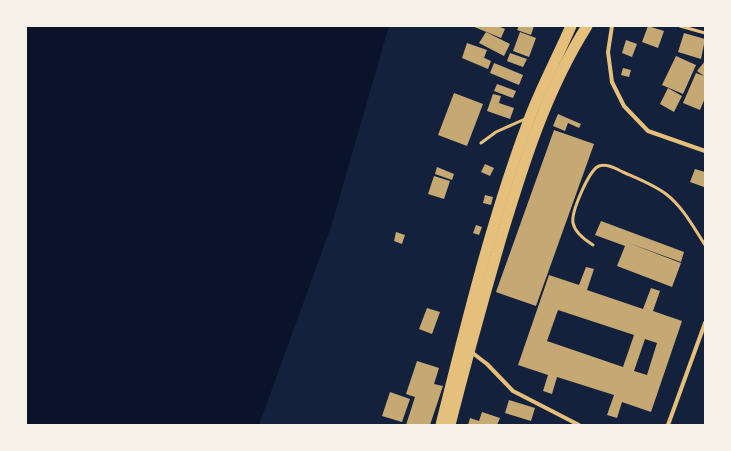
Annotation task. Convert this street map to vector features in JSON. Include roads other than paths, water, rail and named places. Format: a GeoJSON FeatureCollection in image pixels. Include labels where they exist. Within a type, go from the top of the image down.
{"type":"FeatureCollection","features":[{"type":"Feature","properties":{"kind":"highway"},"geometry":{"type":"LineString","coordinates":[[450,425],[465,346],[502,196],[530,116],[571,26]]}},
{"type":"Feature","properties":{"kind":"highway"},"geometry":{"type":"LineString","coordinates":[[441,425],[465,346],[539,119],[587,26]]}},
{"type":"Feature","properties":{"kind":"street"},"geometry":{"type":"LineString","coordinates":[[612,26],[608,52],[612,82],[624,106],[648,131],[705,151]]}},
{"type":"Feature","properties":{"kind":"street"},"geometry":{"type":"LineString","coordinates":[[668,425],[705,323]]}},
{"type":"Feature","properties":{"kind":"street"},"geometry":{"type":"LineString","coordinates":[[465,346],[487,364],[513,391],[579,425]]}},
{"type":"Feature","properties":{"kind":"lane"},"geometry":{"type":"LineString","coordinates":[[680,26],[705,33]]}},
{"type":"Feature","properties":{"kind":"lane"},"geometry":{"type":"LineString","coordinates":[[481,143],[496,132],[530,116]]}},
{"type":"Feature","properties":{"kind":"lane"},"geometry":{"type":"LineString","coordinates":[[593,245],[578,233],[573,222],[574,211],[588,179],[592,171],[600,166],[610,166],[645,182],[666,194],[678,206],[705,245]]}},
{"type":"Feature","properties":{"kind":"water"},"geometry":{"type":"Polygon","coordinates":[[[26,26],[389,26],[331,227],[259,425],[26,425],[26,26]]]}}]}
